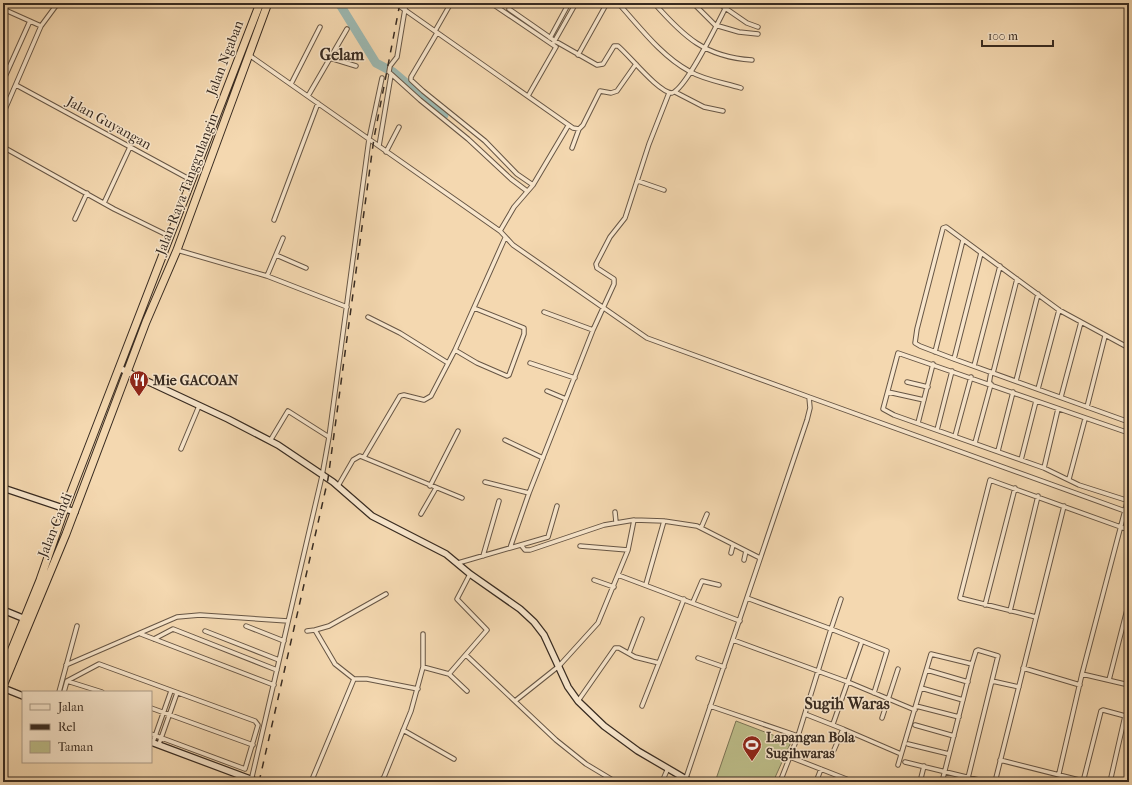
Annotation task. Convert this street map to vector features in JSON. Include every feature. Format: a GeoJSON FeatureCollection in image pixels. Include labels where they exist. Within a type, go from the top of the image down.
{"type":"FeatureCollection","features":[{"type":"Feature","properties":{"kind":"highway","name":"Jalan Ngaban"},"geometry":{"type":"LineString","coordinates":[[119,368],[260,3]]}},
{"type":"Feature","properties":{"kind":"highway","name":"Jalan Raya Tanggulangin"},"geometry":{"type":"LineString","coordinates":[[126,371],[177,250],[268,3]]}},
{"type":"Feature","properties":{"kind":"highway","name":"Jalan Candi"},"geometry":{"type":"LineString","coordinates":[[3,671],[25,618],[65,508],[119,368]]}},
{"type":"Feature","properties":{"kind":"highway","name":"Jalan Candi"},"geometry":{"type":"LineString","coordinates":[[3,687],[75,512],[126,371]]}},
{"type":"Feature","properties":{"kind":"street"},"geometry":{"type":"LineString","coordinates":[[3,114],[41,26],[58,3]]}},
{"type":"Feature","properties":{"kind":"street"},"geometry":{"type":"LineString","coordinates":[[395,3],[528,96],[568,126],[579,129]]}},
{"type":"Feature","properties":{"kind":"street"},"geometry":{"type":"LineString","coordinates":[[379,146],[390,72],[396,57],[406,3]]}},
{"type":"Feature","properties":{"kind":"street"},"geometry":{"type":"LineString","coordinates":[[451,3],[411,77],[412,80],[485,140],[517,174],[532,186]]}},
{"type":"Feature","properties":{"kind":"street"},"geometry":{"type":"LineString","coordinates":[[491,3],[555,44],[599,65],[603,64],[612,48],[616,45],[669,93]]}},
{"type":"Feature","properties":{"kind":"street"},"geometry":{"type":"LineString","coordinates":[[550,38],[569,3]]}},
{"type":"Feature","properties":{"kind":"street"},"geometry":{"type":"LineString","coordinates":[[528,96],[576,3]]}},
{"type":"Feature","properties":{"kind":"street"},"geometry":{"type":"LineString","coordinates":[[578,55],[607,3]]}},
{"type":"Feature","properties":{"kind":"street"},"geometry":{"type":"LineString","coordinates":[[618,3],[660,49],[680,66],[690,72],[741,88]]}},
{"type":"Feature","properties":{"kind":"street"},"geometry":{"type":"LineString","coordinates":[[654,3],[677,28],[704,49],[728,57],[752,60]]}},
{"type":"Feature","properties":{"kind":"street"},"geometry":{"type":"LineString","coordinates":[[658,3],[658,8]]}},
{"type":"Feature","properties":{"kind":"street"},"geometry":{"type":"LineString","coordinates":[[693,3],[716,25],[758,34]]}},
{"type":"Feature","properties":{"kind":"street"},"geometry":{"type":"LineString","coordinates":[[718,3],[747,22],[758,27]]}},
{"type":"Feature","properties":{"kind":"street"},"geometry":{"type":"LineString","coordinates":[[674,92],[690,72],[704,49],[728,3]]}},
{"type":"Feature","properties":{"kind":"street"},"geometry":{"type":"LineString","coordinates":[[3,9],[41,26]]}},
{"type":"Feature","properties":{"kind":"street"},"geometry":{"type":"LineString","coordinates":[[509,9],[550,38],[555,44]]}},
{"type":"Feature","properties":{"kind":"street"},"geometry":{"type":"LineString","coordinates":[[3,82],[30,21]]}},
{"type":"Feature","properties":{"kind":"street"},"geometry":{"type":"LineString","coordinates":[[744,32],[747,22]]}},
{"type":"Feature","properties":{"kind":"street"},"geometry":{"type":"LineString","coordinates":[[290,84],[320,27]]}},
{"type":"Feature","properties":{"kind":"street"},"geometry":{"type":"LineString","coordinates":[[308,96],[347,29]]}},
{"type":"Feature","properties":{"kind":"street"},"geometry":{"type":"LineString","coordinates":[[248,54],[500,231],[505,238],[558,277],[603,306],[651,340],[1125,512]]}},
{"type":"Feature","properties":{"kind":"street"},"geometry":{"type":"LineString","coordinates":[[330,58],[356,66]]}},
{"type":"Feature","properties":{"kind":"street"},"geometry":{"type":"LineString","coordinates":[[572,148],[579,129],[584,123],[600,91],[611,93],[617,91],[636,64]]}},
{"type":"Feature","properties":{"kind":"street"},"geometry":{"type":"LineString","coordinates":[[390,72],[420,100],[468,139],[511,179],[528,191]]}},
{"type":"Feature","properties":{"kind":"street"},"geometry":{"type":"LineString","coordinates":[[251,781],[330,437],[369,139],[382,78]]}},
{"type":"Feature","properties":{"kind":"street","name":"Jalan Guyangan"},"geometry":{"type":"LineString","coordinates":[[16,85],[191,180]]}},
{"type":"Feature","properties":{"kind":"street"},"geometry":{"type":"LineString","coordinates":[[669,93],[674,92],[704,107],[723,111]]}},
{"type":"Feature","properties":{"kind":"street"},"geometry":{"type":"LineString","coordinates":[[510,548],[529,493],[593,329],[614,284],[614,279],[595,266],[604,246],[625,218],[649,144],[669,93]]}},
{"type":"Feature","properties":{"kind":"street"},"geometry":{"type":"LineString","coordinates":[[274,220],[318,102]]}},
{"type":"Feature","properties":{"kind":"street"},"geometry":{"type":"LineString","coordinates":[[500,231],[514,206],[532,186],[568,126]]}},
{"type":"Feature","properties":{"kind":"street"},"geometry":{"type":"LineString","coordinates":[[386,152],[399,127]]}},
{"type":"Feature","properties":{"kind":"street"},"geometry":{"type":"LineString","coordinates":[[104,203],[130,147]]}},
{"type":"Feature","properties":{"kind":"street"},"geometry":{"type":"LineString","coordinates":[[3,148],[104,203],[170,236]]}},
{"type":"Feature","properties":{"kind":"street"},"geometry":{"type":"LineString","coordinates":[[638,181],[664,190]]}},
{"type":"Feature","properties":{"kind":"street"},"geometry":{"type":"LineString","coordinates":[[75,219],[87,193]]}},
{"type":"Feature","properties":{"kind":"street"},"geometry":{"type":"LineString","coordinates":[[1129,348],[1059,310],[946,227],[943,228],[914,340],[920,346],[935,352],[1129,422]]}},
{"type":"Feature","properties":{"kind":"street"},"geometry":{"type":"LineString","coordinates":[[267,276],[283,238]]}},
{"type":"Feature","properties":{"kind":"street"},"geometry":{"type":"LineString","coordinates":[[364,457],[400,396],[404,395],[419,400],[428,399],[434,391],[455,350],[505,238]]}},
{"type":"Feature","properties":{"kind":"street"},"geometry":{"type":"LineString","coordinates":[[935,352],[963,240]]}},
{"type":"Feature","properties":{"kind":"street"},"geometry":{"type":"LineString","coordinates":[[177,250],[267,276],[347,307]]}},
{"type":"Feature","properties":{"kind":"street"},"geometry":{"type":"LineString","coordinates":[[954,359],[981,253]]}},
{"type":"Feature","properties":{"kind":"street"},"geometry":{"type":"LineString","coordinates":[[276,255],[306,268]]}},
{"type":"Feature","properties":{"kind":"street"},"geometry":{"type":"LineString","coordinates":[[974,366],[1000,266]]}},
{"type":"Feature","properties":{"kind":"street"},"geometry":{"type":"LineString","coordinates":[[975,444],[991,373],[1017,278]]}},
{"type":"Feature","properties":{"kind":"street"},"geometry":{"type":"LineString","coordinates":[[1016,381],[1038,294]]}},
{"type":"Feature","properties":{"kind":"street"},"geometry":{"type":"LineString","coordinates":[[455,350],[477,363],[507,376],[509,375],[524,334],[524,328],[474,308]]}},
{"type":"Feature","properties":{"kind":"street"},"geometry":{"type":"LineString","coordinates":[[1038,389],[1059,310]]}},
{"type":"Feature","properties":{"kind":"street"},"geometry":{"type":"LineString","coordinates":[[544,312],[593,329]]}},
{"type":"Feature","properties":{"kind":"street"},"geometry":{"type":"LineString","coordinates":[[368,317],[400,333],[448,362]]}},
{"type":"Feature","properties":{"kind":"street"},"geometry":{"type":"LineString","coordinates":[[1061,397],[1080,322]]}},
{"type":"Feature","properties":{"kind":"street"},"geometry":{"type":"LineString","coordinates":[[1087,407],[1105,336]]}},
{"type":"Feature","properties":{"kind":"street"},"geometry":{"type":"LineString","coordinates":[[1128,501],[1079,485],[1044,468],[884,410],[897,354],[900,353],[989,383],[1085,419],[1129,433]]}},
{"type":"Feature","properties":{"kind":"street"},"geometry":{"type":"LineString","coordinates":[[530,363],[575,378]]}},
{"type":"Feature","properties":{"kind":"street"},"geometry":{"type":"LineString","coordinates":[[918,423],[933,364]]}},
{"type":"Feature","properties":{"kind":"street"},"geometry":{"type":"LineString","coordinates":[[119,368],[270,441],[338,486],[372,516],[440,550],[520,609],[534,622],[544,635],[568,687],[578,701],[619,738],[691,782]]}},
{"type":"Feature","properties":{"kind":"street"},"geometry":{"type":"LineString","coordinates":[[937,430],[952,370]]}},
{"type":"Feature","properties":{"kind":"street"},"geometry":{"type":"LineString","coordinates":[[955,436],[971,377]]}},
{"type":"Feature","properties":{"kind":"street"},"geometry":{"type":"LineString","coordinates":[[907,382],[928,387]]}},
{"type":"Feature","properties":{"kind":"street"},"geometry":{"type":"LineString","coordinates":[[547,391],[566,399]]}},
{"type":"Feature","properties":{"kind":"street"},"geometry":{"type":"LineString","coordinates":[[888,392],[924,400]]}},
{"type":"Feature","properties":{"kind":"street"},"geometry":{"type":"LineString","coordinates":[[998,451],[1013,392]]}},
{"type":"Feature","properties":{"kind":"street"},"geometry":{"type":"LineString","coordinates":[[686,778],[807,420],[810,405],[809,398]]}},
{"type":"Feature","properties":{"kind":"street"},"geometry":{"type":"LineString","coordinates":[[1021,460],[1036,401]]}},
{"type":"Feature","properties":{"kind":"street"},"geometry":{"type":"LineString","coordinates":[[181,449],[199,406]]}},
{"type":"Feature","properties":{"kind":"street"},"geometry":{"type":"LineString","coordinates":[[1044,468],[1058,409]]}},
{"type":"Feature","properties":{"kind":"street"},"geometry":{"type":"LineString","coordinates":[[270,441],[288,411],[330,437]]}},
{"type":"Feature","properties":{"kind":"street"},"geometry":{"type":"LineString","coordinates":[[1069,479],[1085,419]]}},
{"type":"Feature","properties":{"kind":"street"},"geometry":{"type":"LineString","coordinates":[[430,486],[458,431]]}},
{"type":"Feature","properties":{"kind":"street"},"geometry":{"type":"LineString","coordinates":[[505,440],[543,458]]}},
{"type":"Feature","properties":{"kind":"street"},"geometry":{"type":"LineString","coordinates":[[338,486],[353,460],[357,456],[364,457],[430,486],[462,498]]}},
{"type":"Feature","properties":{"kind":"street"},"geometry":{"type":"LineString","coordinates":[[1036,617],[962,599],[960,597],[989,481],[992,480],[1038,496],[1129,530]]}},
{"type":"Feature","properties":{"kind":"street"},"geometry":{"type":"LineString","coordinates":[[485,482],[529,493]]}},
{"type":"Feature","properties":{"kind":"street"},"geometry":{"type":"LineString","coordinates":[[3,488],[75,512]]}},
{"type":"Feature","properties":{"kind":"street"},"geometry":{"type":"LineString","coordinates":[[421,514],[436,488]]}},
{"type":"Feature","properties":{"kind":"street"},"geometry":{"type":"LineString","coordinates":[[985,605],[1015,488]]}},
{"type":"Feature","properties":{"kind":"street"},"geometry":{"type":"LineString","coordinates":[[1056,782],[1082,674],[1122,527],[1129,495]]}},
{"type":"Feature","properties":{"kind":"street"},"geometry":{"type":"LineString","coordinates":[[1010,611],[1038,496]]}},
{"type":"Feature","properties":{"kind":"street"},"geometry":{"type":"LineString","coordinates":[[483,556],[499,501]]}},
{"type":"Feature","properties":{"kind":"street"},"geometry":{"type":"LineString","coordinates":[[459,565],[483,556],[549,537],[557,506]]}},
{"type":"Feature","properties":{"kind":"street"},"geometry":{"type":"LineString","coordinates":[[995,782],[1064,506]]}},
{"type":"Feature","properties":{"kind":"street"},"geometry":{"type":"LineString","coordinates":[[615,512],[616,520]]}},
{"type":"Feature","properties":{"kind":"street"},"geometry":{"type":"LineString","coordinates":[[703,525],[707,514]]}},
{"type":"Feature","properties":{"kind":"street"},"geometry":{"type":"LineString","coordinates":[[521,545],[524,549],[530,550],[616,520],[664,521],[703,525],[734,545],[760,557]]}},
{"type":"Feature","properties":{"kind":"street"},"geometry":{"type":"LineString","coordinates":[[515,701],[559,666],[598,624],[628,550],[634,520]]}},
{"type":"Feature","properties":{"kind":"street"},"geometry":{"type":"LineString","coordinates":[[646,584],[664,521]]}},
{"type":"Feature","properties":{"kind":"street"},"geometry":{"type":"LineString","coordinates":[[731,553],[734,545]]}},
{"type":"Feature","properties":{"kind":"street"},"geometry":{"type":"LineString","coordinates":[[580,546],[628,550]]}},
{"type":"Feature","properties":{"kind":"street"},"geometry":{"type":"LineString","coordinates":[[744,560],[746,551]]}},
{"type":"Feature","properties":{"kind":"street"},"geometry":{"type":"LineString","coordinates":[[449,674],[486,630],[457,599],[468,572]]}},
{"type":"Feature","properties":{"kind":"street"},"geometry":{"type":"LineString","coordinates":[[618,575],[646,584],[740,621]]}},
{"type":"Feature","properties":{"kind":"street"},"geometry":{"type":"LineString","coordinates":[[594,580],[614,587]]}},
{"type":"Feature","properties":{"kind":"street"},"geometry":{"type":"LineString","coordinates":[[693,602],[702,581],[719,585]]}},
{"type":"Feature","properties":{"kind":"street"},"geometry":{"type":"LineString","coordinates":[[307,631],[316,632],[386,594]]}},
{"type":"Feature","properties":{"kind":"street"},"geometry":{"type":"LineString","coordinates":[[748,598],[887,650],[874,693]]}},
{"type":"Feature","properties":{"kind":"street"},"geometry":{"type":"LineString","coordinates":[[642,706],[684,599]]}},
{"type":"Feature","properties":{"kind":"street"},"geometry":{"type":"LineString","coordinates":[[780,782],[798,736],[841,599]]}},
{"type":"Feature","properties":{"kind":"street"},"geometry":{"type":"LineString","coordinates":[[1109,680],[1129,602]]}},
{"type":"Feature","properties":{"kind":"street"},"geometry":{"type":"LineString","coordinates":[[3,610],[25,618]]}},
{"type":"Feature","properties":{"kind":"street"},"geometry":{"type":"LineString","coordinates":[[66,666],[143,635],[177,617],[192,615],[288,622]]}},
{"type":"Feature","properties":{"kind":"street"},"geometry":{"type":"LineString","coordinates":[[628,653],[642,619]]}},
{"type":"Feature","properties":{"kind":"street"},"geometry":{"type":"LineString","coordinates":[[59,691],[77,626]]}},
{"type":"Feature","properties":{"kind":"street"},"geometry":{"type":"LineString","coordinates":[[246,626],[284,641]]}},
{"type":"Feature","properties":{"kind":"street"},"geometry":{"type":"LineString","coordinates":[[152,638],[174,629],[277,670]]}},
{"type":"Feature","properties":{"kind":"street"},"geometry":{"type":"LineString","coordinates":[[205,631],[279,660]]}},
{"type":"Feature","properties":{"kind":"street"},"geometry":{"type":"LineString","coordinates":[[316,632],[335,664],[354,679],[367,679],[418,689]]}},
{"type":"Feature","properties":{"kind":"street"},"geometry":{"type":"LineString","coordinates":[[393,782],[383,780],[418,689],[424,667],[423,634]]}},
{"type":"Feature","properties":{"kind":"street"},"geometry":{"type":"LineString","coordinates":[[143,635],[274,685]]}},
{"type":"Feature","properties":{"kind":"street"},"geometry":{"type":"LineString","coordinates":[[733,640],[848,682],[888,699],[915,708],[959,717]]}},
{"type":"Feature","properties":{"kind":"street"},"geometry":{"type":"LineString","coordinates":[[833,724],[861,644]]}},
{"type":"Feature","properties":{"kind":"street"},"geometry":{"type":"LineString","coordinates":[[578,701],[615,648],[619,648],[635,657],[659,663]]}},
{"type":"Feature","properties":{"kind":"street"},"geometry":{"type":"LineString","coordinates":[[942,782],[972,664],[977,650],[998,655],[967,782]]}},
{"type":"Feature","properties":{"kind":"street"},"geometry":{"type":"LineString","coordinates":[[466,654],[562,745],[586,764],[616,782]]}},
{"type":"Feature","properties":{"kind":"street"},"geometry":{"type":"LineString","coordinates":[[898,765],[932,654],[972,664]]}},
{"type":"Feature","properties":{"kind":"street"},"geometry":{"type":"LineString","coordinates":[[698,658],[724,667]]}},
{"type":"Feature","properties":{"kind":"street"},"geometry":{"type":"LineString","coordinates":[[64,691],[67,680],[99,664],[258,724],[246,768],[242,769],[153,735]]}},
{"type":"Feature","properties":{"kind":"street"},"geometry":{"type":"LineString","coordinates":[[424,667],[449,674],[467,692]]}},
{"type":"Feature","properties":{"kind":"street"},"geometry":{"type":"LineString","coordinates":[[882,718],[898,669]]}},
{"type":"Feature","properties":{"kind":"street"},"geometry":{"type":"LineString","coordinates":[[1023,669],[1080,684]]}},
{"type":"Feature","properties":{"kind":"street"},"geometry":{"type":"LineString","coordinates":[[927,670],[968,682]]}},
{"type":"Feature","properties":{"kind":"street"},"geometry":{"type":"LineString","coordinates":[[1082,674],[1129,685]]}},
{"type":"Feature","properties":{"kind":"street"},"geometry":{"type":"LineString","coordinates":[[311,782],[354,679]]}},
{"type":"Feature","properties":{"kind":"street"},"geometry":{"type":"LineString","coordinates":[[67,680],[99,691]]}},
{"type":"Feature","properties":{"kind":"street"},"geometry":{"type":"LineString","coordinates":[[992,681],[1019,687]]}},
{"type":"Feature","properties":{"kind":"street"},"geometry":{"type":"LineString","coordinates":[[3,687],[22,696]]}},
{"type":"Feature","properties":{"kind":"street"},"geometry":{"type":"LineString","coordinates":[[922,688],[963,700]]}},
{"type":"Feature","properties":{"kind":"street"},"geometry":{"type":"LineString","coordinates":[[171,690],[153,735],[152,742],[251,781],[258,782]]}},
{"type":"Feature","properties":{"kind":"street"},"geometry":{"type":"LineString","coordinates":[[159,744],[176,692]]}},
{"type":"Feature","properties":{"kind":"street"},"geometry":{"type":"LineString","coordinates":[[710,706],[798,736]]}},
{"type":"Feature","properties":{"kind":"street"},"geometry":{"type":"LineString","coordinates":[[152,708],[253,745]]}},
{"type":"Feature","properties":{"kind":"street"},"geometry":{"type":"LineString","coordinates":[[1000,760],[1084,782],[1101,711],[1103,710],[1127,716],[1110,782]]}},
{"type":"Feature","properties":{"kind":"street"},"geometry":{"type":"LineString","coordinates":[[805,714],[833,724],[901,754]]}},
{"type":"Feature","properties":{"kind":"street"},"geometry":{"type":"LineString","coordinates":[[915,725],[954,736]]}},
{"type":"Feature","properties":{"kind":"street"},"geometry":{"type":"LineString","coordinates":[[834,750],[843,729]]}},
{"type":"Feature","properties":{"kind":"street"},"geometry":{"type":"LineString","coordinates":[[403,730],[454,759]]}},
{"type":"Feature","properties":{"kind":"street"},"geometry":{"type":"LineString","coordinates":[[908,744],[949,754]]}},
{"type":"Feature","properties":{"kind":"street"},"geometry":{"type":"LineString","coordinates":[[790,757],[854,782]]}},
{"type":"Feature","properties":{"kind":"street"},"geometry":{"type":"LineString","coordinates":[[905,762],[945,770],[987,782]]}},
{"type":"Feature","properties":{"kind":"street"},"geometry":{"type":"LineString","coordinates":[[920,782],[924,766]]}},
{"type":"Feature","properties":{"kind":"street"},"geometry":{"type":"LineString","coordinates":[[662,782],[668,768]]}},
{"type":"Feature","properties":{"kind":"street"},"geometry":{"type":"LineString","coordinates":[[816,782],[821,769]]}},
{"type":"Feature","properties":{"kind":"street"},"geometry":{"type":"LineString","coordinates":[[898,780],[908,782]]}},
{"type":"Feature","properties":{"kind":"green space","name":"Lapangan Bola Sugihwaras"},"geometry":{"type":"Polygon","coordinates":[[[736,721],[791,742],[773,782],[715,782],[736,721]]]}},
{"type":"Feature","properties":{"kind":"waterway"},"geometry":{"type":"LineString","coordinates":[[339,3],[376,63],[393,72],[444,115]]}},
{"type":"Feature","properties":{"kind":"railway"},"geometry":{"type":"LineString","coordinates":[[259,782],[328,479],[374,138],[400,3]]}},
{"type":"Feature","properties":{"kind":"place","name":"Mie GACOAN"},"geometry":{"type":"Point","coordinates":[139,397]}},
{"type":"Feature","properties":{"kind":"place","name":"Lapangan Bola Sugihwaras"},"geometry":{"type":"Point","coordinates":[752,762]}},
{"type":"Feature","properties":{"kind":"district","name":"Gelam"},"geometry":{"type":"Point","coordinates":[342,54]}},
{"type":"Feature","properties":{"kind":"district","name":"Sugih Waras"},"geometry":{"type":"Point","coordinates":[847,703]}}]}
